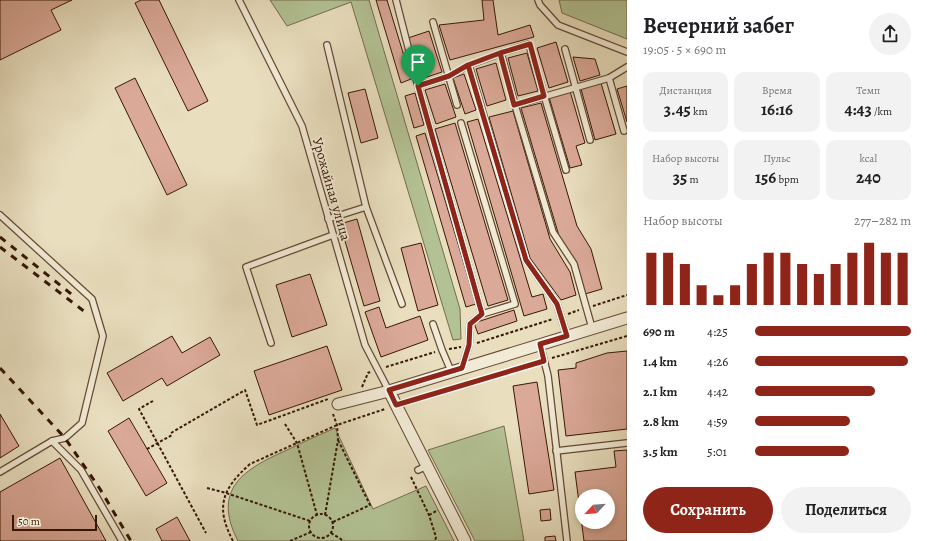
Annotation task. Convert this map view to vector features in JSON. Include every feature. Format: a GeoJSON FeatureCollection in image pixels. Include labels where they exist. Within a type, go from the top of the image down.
{"type":"FeatureCollection","features":[{"type":"Feature","properties":{"kind":"street"},"geometry":{"type":"LineString","coordinates":[[335,409],[389,390],[627,318]]}},
{"type":"Feature","properties":{"kind":"street"},"geometry":{"type":"LineString","coordinates":[[389,390],[423,468],[465,541]]}},
{"type":"Feature","properties":{"kind":"lane","name":"Урожайная улица"},"geometry":{"type":"LineString","coordinates":[[239,0],[302,126],[365,345],[389,390]]}},
{"type":"Feature","properties":{"kind":"lane"},"geometry":{"type":"LineString","coordinates":[[396,0],[418,86],[482,314]]}},
{"type":"Feature","properties":{"kind":"lane"},"geometry":{"type":"LineString","coordinates":[[538,0],[540,5],[558,24],[627,52]]}},
{"type":"Feature","properties":{"kind":"lane"},"geometry":{"type":"LineString","coordinates":[[433,22],[457,105]]}},
{"type":"Feature","properties":{"kind":"lane"},"geometry":{"type":"LineString","coordinates":[[418,86],[449,76],[468,65],[530,44],[566,170]]}},
{"type":"Feature","properties":{"kind":"lane"},"geometry":{"type":"LineString","coordinates":[[327,45],[366,207],[402,304]]}},
{"type":"Feature","properties":{"kind":"lane"},"geometry":{"type":"LineString","coordinates":[[565,50],[590,140]]}},
{"type":"Feature","properties":{"kind":"lane"},"geometry":{"type":"LineString","coordinates":[[500,53],[514,105],[553,232],[574,264],[592,328]]}},
{"type":"Feature","properties":{"kind":"lane"},"geometry":{"type":"LineString","coordinates":[[468,65],[526,260],[557,304],[567,336]]}},
{"type":"Feature","properties":{"kind":"lane"},"geometry":{"type":"LineString","coordinates":[[514,105],[609,78],[627,67]]}},
{"type":"Feature","properties":{"kind":"lane"},"geometry":{"type":"LineString","coordinates":[[609,78],[624,131]]}},
{"type":"Feature","properties":{"kind":"lane"},"geometry":{"type":"LineString","coordinates":[[433,324],[442,350],[456,370],[469,345],[470,324],[482,314],[514,304],[461,123]]}},
{"type":"Feature","properties":{"kind":"lane"},"geometry":{"type":"LineString","coordinates":[[328,218],[366,207]]}},
{"type":"Feature","properties":{"kind":"lane"},"geometry":{"type":"LineString","coordinates":[[0,215],[92,299],[103,336],[82,423],[65,438],[52,441],[0,472]]}},
{"type":"Feature","properties":{"kind":"lane"},"geometry":{"type":"LineString","coordinates":[[271,342],[246,267],[333,235]]}},
{"type":"Feature","properties":{"kind":"lane"},"geometry":{"type":"LineString","coordinates":[[540,344],[548,376],[567,541]]}},
{"type":"Feature","properties":{"kind":"lane"},"geometry":{"type":"LineString","coordinates":[[52,441],[81,470],[122,541]]}},
{"type":"Feature","properties":{"kind":"lane"},"geometry":{"type":"LineString","coordinates":[[556,450],[627,443]]}},
{"type":"Feature","properties":{"kind":"path"},"geometry":{"type":"LineString","coordinates":[[233,541],[223,518],[223,505],[226,493],[232,481],[250,464],[337,425],[396,405],[627,336]]}},
{"type":"Feature","properties":{"kind":"path"},"geometry":{"type":"LineString","coordinates":[[153,401],[139,409],[206,533]]}},
{"type":"Feature","properties":{"kind":"path"},"geometry":{"type":"LineString","coordinates":[[325,515],[338,440],[335,409]]}},
{"type":"Feature","properties":{"kind":"path"},"geometry":{"type":"LineString","coordinates":[[285,424],[297,443],[317,515]]}},
{"type":"Feature","properties":{"kind":"path"},"geometry":{"type":"LineString","coordinates":[[147,449],[172,435]]}},
{"type":"Feature","properties":{"kind":"path"},"geometry":{"type":"LineString","coordinates":[[333,522],[370,505],[338,440]]}},
{"type":"Feature","properties":{"kind":"path"},"geometry":{"type":"LineString","coordinates":[[411,477],[429,515],[436,537],[435,541]]}},
{"type":"Feature","properties":{"kind":"path"},"geometry":{"type":"LineString","coordinates":[[207,488],[310,521]]}},
{"type":"Feature","properties":{"kind":"path"},"geometry":{"type":"LineString","coordinates":[[317,515],[328,516],[333,522],[333,530],[326,537],[317,538],[311,532],[310,521],[317,515]]}},
{"type":"Feature","properties":{"kind":"path"},"geometry":{"type":"LineString","coordinates":[[290,541],[311,532]]}},
{"type":"Feature","properties":{"kind":"path"},"geometry":{"type":"LineString","coordinates":[[331,533],[344,541]]}},
{"type":"Feature","properties":{"kind":"path"},"geometry":{"type":"LineString","coordinates":[[326,537],[327,541]]}},
{"type":"Feature","properties":{"kind":"green space"},"geometry":{"type":"Polygon","coordinates":[[[270,0],[369,0],[460,309],[461,339],[453,340],[351,2],[287,26],[270,0]]]}},
{"type":"Feature","properties":{"kind":"green space"},"geometry":{"type":"Polygon","coordinates":[[[559,0],[627,0],[627,39],[562,13],[559,0]]]}},
{"type":"Feature","properties":{"kind":"green space"},"geometry":{"type":"Polygon","coordinates":[[[504,426],[524,541],[475,541],[428,450],[504,426]]]}},
{"type":"Feature","properties":{"kind":"green space"},"geometry":{"type":"Polygon","coordinates":[[[335,428],[373,509],[426,486],[454,541],[238,541],[231,523],[228,508],[230,494],[236,483],[245,473],[271,457],[335,428]]]}},
{"type":"Feature","properties":{"kind":"building"},"geometry":{"type":"Polygon","coordinates":[[[0,0],[72,0],[51,10],[61,30],[0,60],[0,0]]]}},
{"type":"Feature","properties":{"kind":"building"},"geometry":{"type":"Polygon","coordinates":[[[141,0],[159,0],[208,101],[188,111],[135,3],[141,0]]]}},
{"type":"Feature","properties":{"kind":"building"},"geometry":{"type":"Polygon","coordinates":[[[376,0],[387,0],[411,79],[401,83],[376,0]]]}},
{"type":"Feature","properties":{"kind":"building"},"geometry":{"type":"Polygon","coordinates":[[[482,0],[493,0],[498,35],[530,25],[534,37],[450,60],[439,25],[484,20],[482,0]]]}},
{"type":"Feature","properties":{"kind":"building"},"geometry":{"type":"Polygon","coordinates":[[[429,31],[442,72],[421,79],[408,38],[429,31]]]}},
{"type":"Feature","properties":{"kind":"building"},"geometry":{"type":"Polygon","coordinates":[[[556,42],[568,82],[549,88],[537,48],[556,42]]]}},
{"type":"Feature","properties":{"kind":"building"},"geometry":{"type":"Polygon","coordinates":[[[527,53],[538,91],[518,96],[508,58],[527,53]]]}},
{"type":"Feature","properties":{"kind":"building"},"geometry":{"type":"Polygon","coordinates":[[[573,57],[595,59],[600,75],[580,81],[573,57]]]}},
{"type":"Feature","properties":{"kind":"building"},"geometry":{"type":"Polygon","coordinates":[[[496,63],[506,100],[487,106],[476,69],[496,63]]]}},
{"type":"Feature","properties":{"kind":"building"},"geometry":{"type":"Polygon","coordinates":[[[464,74],[476,110],[465,114],[453,78],[464,74]]]}},
{"type":"Feature","properties":{"kind":"building"},"geometry":{"type":"Polygon","coordinates":[[[135,78],[187,185],[167,195],[115,88],[135,78]]]}},
{"type":"Feature","properties":{"kind":"building"},"geometry":{"type":"Polygon","coordinates":[[[601,83],[616,134],[595,140],[581,89],[601,83]]]}},
{"type":"Feature","properties":{"kind":"building"},"geometry":{"type":"Polygon","coordinates":[[[445,84],[456,117],[436,124],[425,90],[445,84]]]}},
{"type":"Feature","properties":{"kind":"building"},"geometry":{"type":"Polygon","coordinates":[[[627,86],[627,122],[617,89],[627,86]]]}},
{"type":"Feature","properties":{"kind":"building"},"geometry":{"type":"Polygon","coordinates":[[[365,89],[378,138],[361,143],[348,93],[365,89]]]}},
{"type":"Feature","properties":{"kind":"building"},"geometry":{"type":"Polygon","coordinates":[[[570,91],[585,143],[576,146],[582,165],[570,168],[549,97],[570,91]]]}},
{"type":"Feature","properties":{"kind":"building"},"geometry":{"type":"Polygon","coordinates":[[[415,93],[424,125],[414,128],[405,96],[415,93]]]}},
{"type":"Feature","properties":{"kind":"building"},"geometry":{"type":"Polygon","coordinates":[[[541,103],[577,226],[591,249],[602,289],[585,294],[576,263],[559,236],[521,108],[541,103]]]}},
{"type":"Feature","properties":{"kind":"building"},"geometry":{"type":"Polygon","coordinates":[[[513,111],[550,239],[570,272],[576,295],[561,300],[530,258],[489,117],[513,111]]]}},
{"type":"Feature","properties":{"kind":"building"},"geometry":{"type":"Polygon","coordinates":[[[478,119],[532,297],[543,294],[547,309],[524,316],[467,122],[478,119]]]}},
{"type":"Feature","properties":{"kind":"building"},"geometry":{"type":"Polygon","coordinates":[[[455,123],[508,300],[488,306],[435,129],[455,123]]]}},
{"type":"Feature","properties":{"kind":"building"},"geometry":{"type":"Polygon","coordinates":[[[425,133],[476,304],[466,307],[416,136],[425,133]]]}},
{"type":"Feature","properties":{"kind":"building"},"geometry":{"type":"Polygon","coordinates":[[[357,219],[380,301],[364,306],[340,224],[357,219]]]}},
{"type":"Feature","properties":{"kind":"building"},"geometry":{"type":"Polygon","coordinates":[[[421,243],[438,305],[418,311],[401,248],[421,243]]]}},
{"type":"Feature","properties":{"kind":"building"},"geometry":{"type":"Polygon","coordinates":[[[310,274],[327,325],[292,337],[276,285],[310,274]]]}},
{"type":"Feature","properties":{"kind":"building"},"geometry":{"type":"Polygon","coordinates":[[[379,307],[386,328],[420,316],[428,340],[381,357],[365,312],[379,307]]]}},
{"type":"Feature","properties":{"kind":"building"},"geometry":{"type":"Polygon","coordinates":[[[514,310],[517,321],[478,334],[474,323],[514,310]]]}},
{"type":"Feature","properties":{"kind":"building"},"geometry":{"type":"Polygon","coordinates":[[[172,336],[182,353],[210,337],[220,355],[167,386],[162,378],[123,401],[107,373],[172,336]]]}},
{"type":"Feature","properties":{"kind":"building"},"geometry":{"type":"Polygon","coordinates":[[[327,346],[342,390],[269,415],[254,371],[327,346]]]}},
{"type":"Feature","properties":{"kind":"building"},"geometry":{"type":"Polygon","coordinates":[[[627,351],[627,429],[566,436],[558,370],[576,368],[576,363],[607,353],[627,351]]]}},
{"type":"Feature","properties":{"kind":"building"},"geometry":{"type":"Polygon","coordinates":[[[537,382],[554,490],[529,494],[513,386],[537,382]]]}},
{"type":"Feature","properties":{"kind":"building"},"geometry":{"type":"Polygon","coordinates":[[[0,414],[19,446],[0,458],[0,414]]]}},
{"type":"Feature","properties":{"kind":"building"},"geometry":{"type":"Polygon","coordinates":[[[129,418],[167,483],[146,496],[108,431],[129,418]]]}},
{"type":"Feature","properties":{"kind":"building"},"geometry":{"type":"Polygon","coordinates":[[[627,450],[627,541],[584,541],[582,529],[615,529],[615,489],[577,489],[575,472],[616,467],[614,451],[627,450]]]}},
{"type":"Feature","properties":{"kind":"building"},"geometry":{"type":"Polygon","coordinates":[[[60,458],[106,541],[0,541],[0,492],[60,458]]]}},
{"type":"Feature","properties":{"kind":"building"},"geometry":{"type":"Polygon","coordinates":[[[550,509],[551,520],[541,521],[540,510],[550,509]]]}},
{"type":"Feature","properties":{"kind":"building"},"geometry":{"type":"Polygon","coordinates":[[[177,517],[190,541],[162,541],[156,529],[177,517]]]}},
{"type":"Feature","properties":{"kind":"building"},"geometry":{"type":"Polygon","coordinates":[[[555,536],[556,541],[545,541],[545,537],[555,536]]]}},
{"type":"Feature","properties":{"kind":"railway"},"geometry":{"type":"LineString","coordinates":[[0,237],[75,297]]}},
{"type":"Feature","properties":{"kind":"railway"},"geometry":{"type":"LineString","coordinates":[[0,247],[85,312]]}},
{"type":"Feature","properties":{"kind":"railway"},"geometry":{"type":"LineString","coordinates":[[0,368],[65,438],[100,489],[131,541]]}},
{"type":"Feature","properties":{"kind":"route"},"geometry":{"type":"LineString","coordinates":[[418,86],[449,76],[468,65],[500,53],[530,44],[544,96],[514,105],[500,53],[468,65],[526,260],[557,304],[567,336],[540,344],[544,361],[396,405],[389,390],[462,368],[469,345],[470,324],[482,314],[418,86]]}}]}
